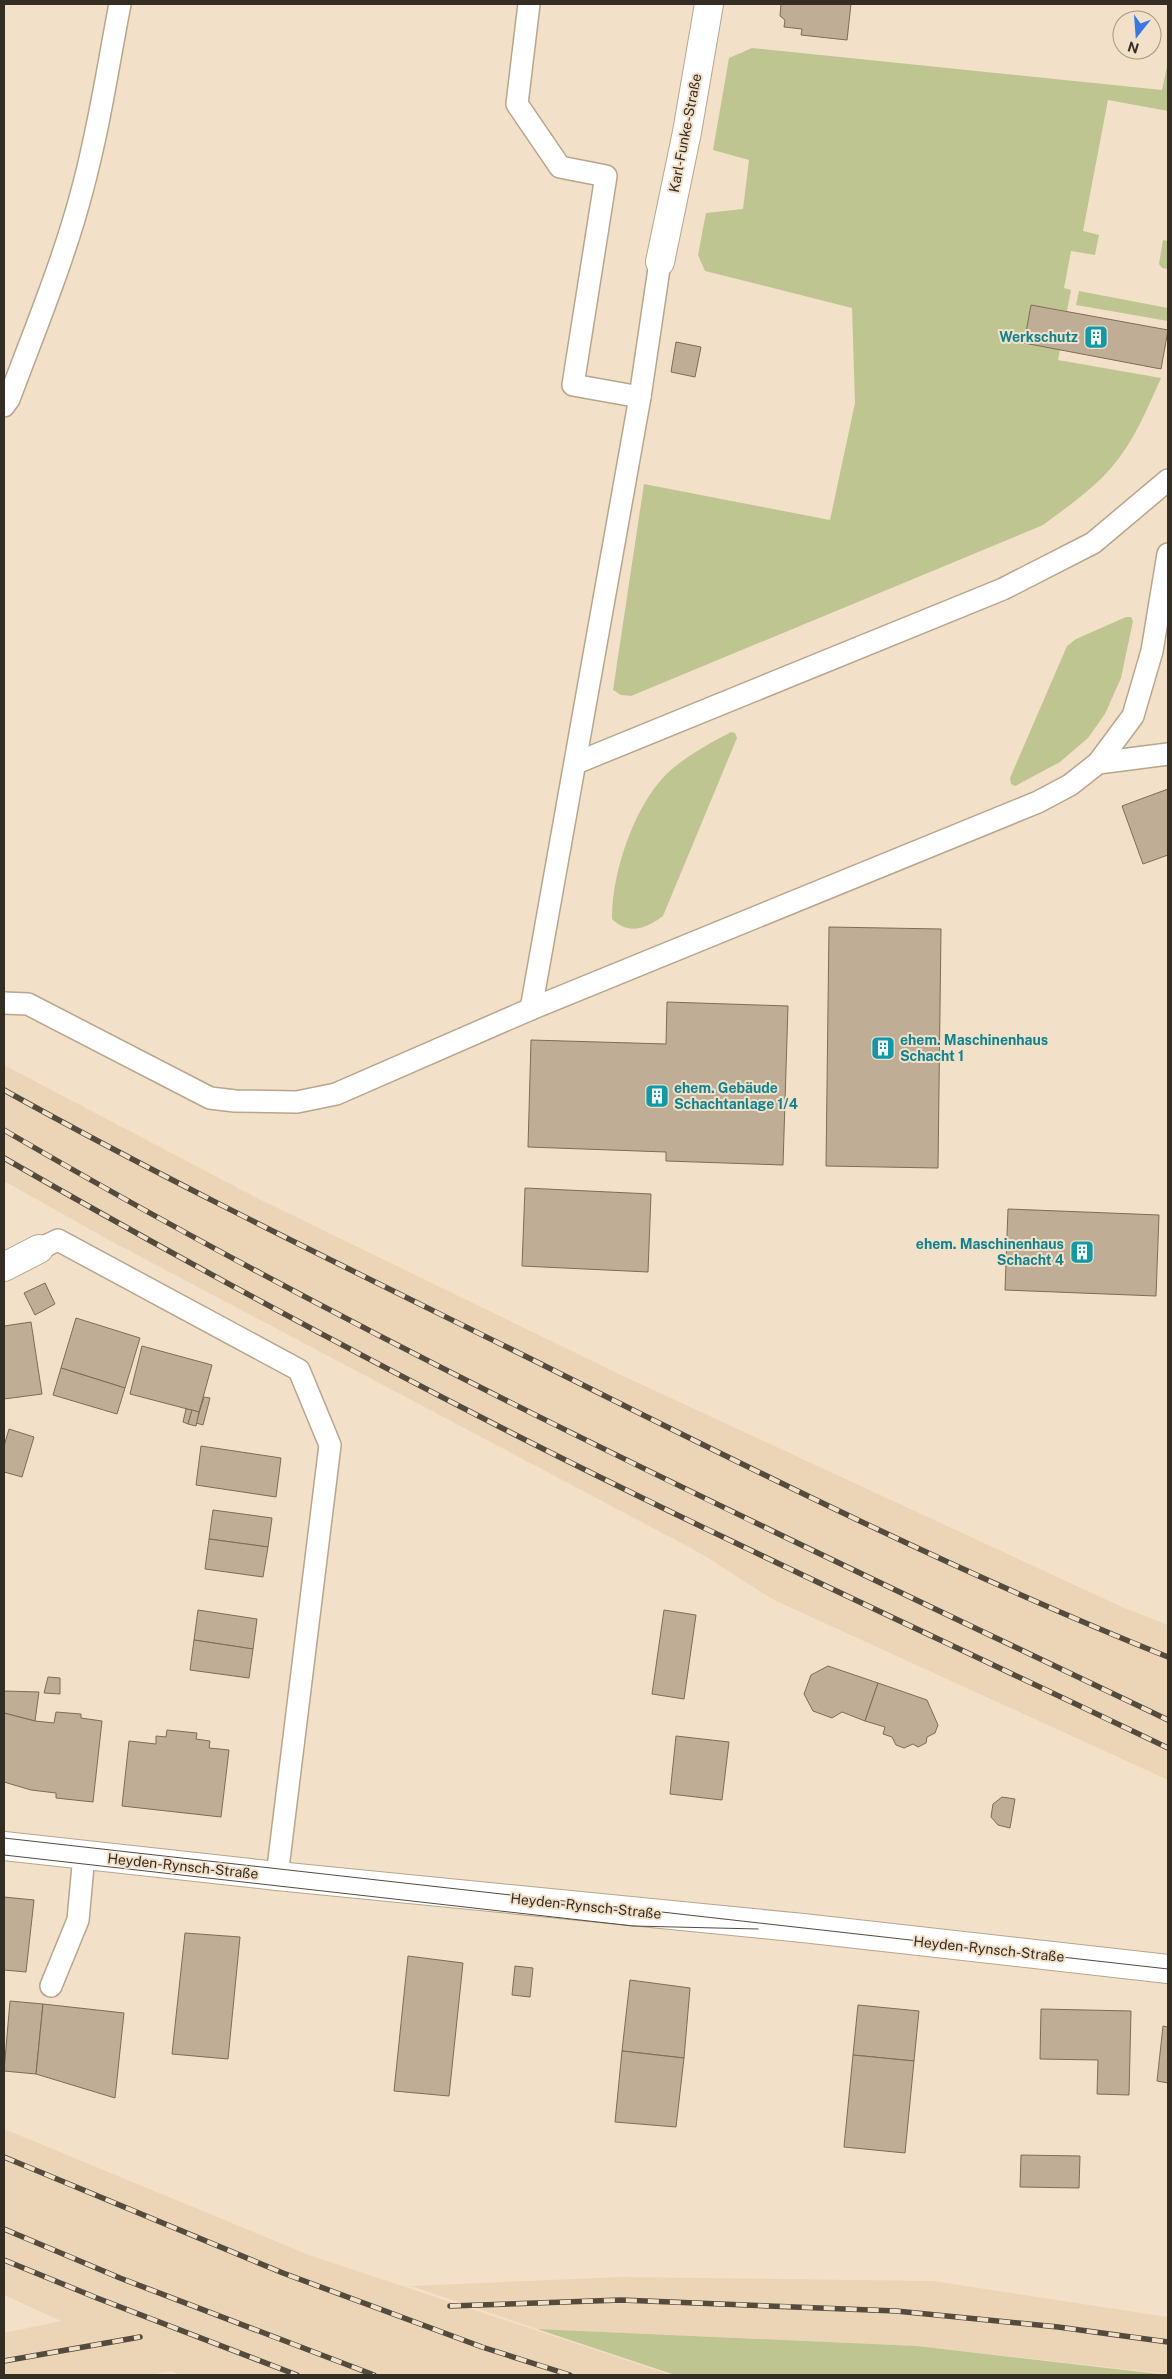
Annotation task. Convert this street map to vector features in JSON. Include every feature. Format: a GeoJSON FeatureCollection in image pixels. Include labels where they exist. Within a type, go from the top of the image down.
{"type":"FeatureCollection","features":[{"type":"Feature","properties":{"kind":"main road","name":"Karl-Funke-Straße"},"geometry":{"type":"LineString","coordinates":[[660,262],[687,132],[708,4]]}},
{"type":"Feature","properties":{"kind":"main road"},"geometry":{"type":"LineString","coordinates":[[4,1268],[39,1249]]}},
{"type":"Feature","properties":{"kind":"main road","name":"Heyden-Rynsch-Straße"},"geometry":{"type":"LineString","coordinates":[[4,1846],[276,1876],[802,1928],[1168,1970]]}},
{"type":"Feature","properties":{"kind":"lane"},"geometry":{"type":"LineString","coordinates":[[4,406],[9,399],[42,311],[82,191],[98,120],[120,4]]}},
{"type":"Feature","properties":{"kind":"lane"},"geometry":{"type":"LineString","coordinates":[[529,4],[517,104],[560,167],[606,176],[573,385],[640,397]]}},
{"type":"Feature","properties":{"kind":"lane"},"geometry":{"type":"LineString","coordinates":[[531,1009],[640,397],[660,262]]}},
{"type":"Feature","properties":{"kind":"lane"},"geometry":{"type":"LineString","coordinates":[[576,763],[1003,589],[1093,543],[1168,480]]}},
{"type":"Feature","properties":{"kind":"lane"},"geometry":{"type":"LineString","coordinates":[[4,1003],[28,1004],[210,1098],[235,1101],[297,1102],[336,1094],[531,1009],[1038,802],[1070,785],[1098,763],[1133,716],[1152,651],[1168,554]]}},
{"type":"Feature","properties":{"kind":"lane"},"geometry":{"type":"LineString","coordinates":[[1098,763],[1168,754]]}},
{"type":"Feature","properties":{"kind":"lane"},"geometry":{"type":"LineString","coordinates":[[39,1249],[58,1240],[299,1370],[330,1445],[276,1876]]}},
{"type":"Feature","properties":{"kind":"lane"},"geometry":{"type":"LineString","coordinates":[[51,1986],[78,1920],[84,1855]]}},
{"type":"Feature","properties":{"kind":"shaded area"},"geometry":{"type":"Polygon","coordinates":[[[4,1065],[259,1199],[621,1375],[1122,1607],[1168,1625],[1168,1780],[774,1600],[700,1553],[109,1240],[4,1181],[4,1065]]]}},
{"type":"Feature","properties":{"kind":"shaded area"},"geometry":{"type":"Polygon","coordinates":[[[4,2129],[309,2255],[671,2375],[181,2375],[171,2371],[149,2375],[4,2375],[4,2333],[61,2321],[4,2295],[4,2129]]]}},
{"type":"Feature","properties":{"kind":"shaded area"},"geometry":{"type":"Polygon","coordinates":[[[621,2277],[933,2281],[1168,2317],[1168,2374],[917,2346],[537,2329],[411,2286],[621,2277]]]}},
{"type":"Feature","properties":{"kind":"green space"},"geometry":{"type":"Polygon","coordinates":[[[752,48],[1162,90],[1168,62],[1168,111],[1108,100],[1083,231],[1099,235],[1095,255],[1071,251],[1064,288],[1071,290],[1067,311],[1031,305],[1024,343],[1060,350],[1058,360],[1161,378],[1139,425],[1119,458],[1104,476],[1087,491],[1043,525],[631,696],[621,695],[613,690],[644,484],[830,520],[855,403],[852,308],[705,271],[698,255],[706,213],[743,209],[749,160],[713,150],[729,58],[752,48]]]}},
{"type":"Feature","properties":{"kind":"green space"},"geometry":{"type":"Polygon","coordinates":[[[1163,240],[1168,241],[1168,269],[1162,268],[1159,264],[1163,240]]]}},
{"type":"Feature","properties":{"kind":"green space"},"geometry":{"type":"Polygon","coordinates":[[[1079,291],[1168,308],[1168,321],[1076,305],[1079,291]]]}},
{"type":"Feature","properties":{"kind":"green space"},"geometry":{"type":"Polygon","coordinates":[[[1126,617],[1131,617],[1133,621],[1121,678],[1105,714],[1088,738],[1060,762],[1015,786],[1011,784],[1010,778],[1067,646],[1076,639],[1126,617]]]}},
{"type":"Feature","properties":{"kind":"green space"},"geometry":{"type":"Polygon","coordinates":[[[731,732],[735,733],[737,738],[663,916],[644,927],[631,929],[618,924],[612,919],[616,880],[628,838],[647,799],[659,782],[672,769],[700,749],[731,732]]]}},
{"type":"Feature","properties":{"kind":"green space"},"geometry":{"type":"Polygon","coordinates":[[[537,2329],[917,2346],[1168,2375],[675,2375],[537,2329]]]}},
{"type":"Feature","properties":{"kind":"building"},"geometry":{"type":"Polygon","coordinates":[[[781,4],[851,4],[847,40],[801,35],[802,29],[784,27],[785,20],[780,16],[781,4]]]}},
{"type":"Feature","properties":{"kind":"building","name":"Werkschutz"},"geometry":{"type":"Polygon","coordinates":[[[1031,305],[1168,330],[1161,369],[1024,343],[1031,305]]]}},
{"type":"Feature","properties":{"kind":"building"},"geometry":{"type":"Polygon","coordinates":[[[676,342],[701,347],[695,377],[671,372],[676,342]]]}},
{"type":"Feature","properties":{"kind":"building"},"geometry":{"type":"Polygon","coordinates":[[[1168,789],[1168,855],[1143,864],[1122,806],[1168,789]]]}},
{"type":"Feature","properties":{"kind":"building","name":"ehem. Maschinenhaus Schacht 1"},"geometry":{"type":"Polygon","coordinates":[[[829,927],[941,929],[938,1168],[826,1166],[829,927]]]}},
{"type":"Feature","properties":{"kind":"building","name":"ehem. Gebäude Schachtanlage 1/4"},"geometry":{"type":"Polygon","coordinates":[[[667,1002],[788,1006],[783,1165],[666,1161],[666,1152],[528,1147],[531,1040],[666,1044],[667,1002]]]}},
{"type":"Feature","properties":{"kind":"building"},"geometry":{"type":"Polygon","coordinates":[[[525,1188],[651,1194],[648,1272],[522,1266],[525,1188]]]}},
{"type":"Feature","properties":{"kind":"building","name":"ehem. Maschinenhaus Schacht 4"},"geometry":{"type":"Polygon","coordinates":[[[1008,1209],[1159,1215],[1156,1296],[1005,1290],[1008,1209]]]}},
{"type":"Feature","properties":{"kind":"building"},"geometry":{"type":"Polygon","coordinates":[[[45,1283],[55,1304],[35,1315],[24,1293],[45,1283]]]}},
{"type":"Feature","properties":{"kind":"building"},"geometry":{"type":"Polygon","coordinates":[[[76,1318],[140,1338],[125,1388],[61,1368],[76,1318]]]}},
{"type":"Feature","properties":{"kind":"building"},"geometry":{"type":"Polygon","coordinates":[[[31,1322],[42,1394],[4,1399],[4,1326],[31,1322]]]}},
{"type":"Feature","properties":{"kind":"building"},"geometry":{"type":"Polygon","coordinates":[[[142,1346],[212,1365],[199,1412],[130,1394],[142,1346]]]}},
{"type":"Feature","properties":{"kind":"building"},"geometry":{"type":"Polygon","coordinates":[[[61,1368],[125,1388],[117,1414],[53,1395],[61,1368]]]}},
{"type":"Feature","properties":{"kind":"building"},"geometry":{"type":"Polygon","coordinates":[[[204,1397],[210,1398],[203,1425],[196,1423],[204,1397]]]}},
{"type":"Feature","properties":{"kind":"building"},"geometry":{"type":"Polygon","coordinates":[[[186,1409],[192,1410],[188,1424],[183,1422],[186,1409]]]}},
{"type":"Feature","properties":{"kind":"building"},"geometry":{"type":"Polygon","coordinates":[[[192,1410],[199,1412],[196,1426],[188,1424],[192,1410]]]}},
{"type":"Feature","properties":{"kind":"building"},"geometry":{"type":"Polygon","coordinates":[[[9,1429],[34,1437],[22,1477],[4,1472],[4,1446],[9,1429]]]}},
{"type":"Feature","properties":{"kind":"building"},"geometry":{"type":"Polygon","coordinates":[[[201,1446],[281,1458],[276,1497],[196,1485],[201,1446]]]}},
{"type":"Feature","properties":{"kind":"building"},"geometry":{"type":"Polygon","coordinates":[[[213,1510],[272,1518],[268,1547],[209,1539],[213,1510]]]}},
{"type":"Feature","properties":{"kind":"building"},"geometry":{"type":"Polygon","coordinates":[[[209,1539],[268,1547],[263,1577],[205,1569],[209,1539]]]}},
{"type":"Feature","properties":{"kind":"building"},"geometry":{"type":"Polygon","coordinates":[[[198,1610],[257,1619],[253,1649],[194,1640],[198,1610]]]}},
{"type":"Feature","properties":{"kind":"building"},"geometry":{"type":"Polygon","coordinates":[[[664,1610],[696,1615],[684,1699],[652,1694],[664,1610]]]}},
{"type":"Feature","properties":{"kind":"building"},"geometry":{"type":"Polygon","coordinates":[[[194,1640],[253,1649],[249,1678],[190,1670],[194,1640]]]}},
{"type":"Feature","properties":{"kind":"building"},"geometry":{"type":"Polygon","coordinates":[[[828,1666],[878,1683],[865,1721],[842,1712],[832,1718],[813,1711],[804,1694],[811,1675],[828,1666]]]}},
{"type":"Feature","properties":{"kind":"building"},"geometry":{"type":"Polygon","coordinates":[[[48,1677],[60,1678],[60,1694],[44,1693],[48,1677]]]}},
{"type":"Feature","properties":{"kind":"building"},"geometry":{"type":"Polygon","coordinates":[[[878,1683],[927,1700],[938,1725],[935,1733],[927,1737],[926,1743],[918,1747],[913,1744],[904,1748],[896,1745],[892,1737],[883,1734],[885,1727],[865,1721],[878,1683]]]}},
{"type":"Feature","properties":{"kind":"building"},"geometry":{"type":"Polygon","coordinates":[[[4,1691],[39,1692],[35,1721],[4,1713],[4,1691]]]}},
{"type":"Feature","properties":{"kind":"building"},"geometry":{"type":"Polygon","coordinates":[[[56,1712],[81,1714],[81,1718],[102,1721],[93,1802],[56,1798],[56,1793],[31,1790],[4,1782],[4,1713],[35,1721],[54,1723],[56,1712]]]}},
{"type":"Feature","properties":{"kind":"building"},"geometry":{"type":"Polygon","coordinates":[[[167,1730],[197,1733],[196,1739],[210,1741],[209,1748],[229,1750],[221,1817],[122,1806],[129,1741],[156,1744],[156,1736],[166,1737],[167,1730]]]}},
{"type":"Feature","properties":{"kind":"building"},"geometry":{"type":"Polygon","coordinates":[[[676,1736],[729,1742],[722,1800],[670,1794],[676,1736]]]}},
{"type":"Feature","properties":{"kind":"building"},"geometry":{"type":"Polygon","coordinates":[[[1002,1797],[1015,1799],[1010,1828],[998,1825],[991,1817],[993,1804],[1002,1797]]]}},
{"type":"Feature","properties":{"kind":"building"},"geometry":{"type":"Polygon","coordinates":[[[4,1897],[34,1900],[26,1972],[4,1970],[4,1897]]]}},
{"type":"Feature","properties":{"kind":"building"},"geometry":{"type":"Polygon","coordinates":[[[185,1933],[240,1937],[228,2059],[172,2054],[185,1933]]]}},
{"type":"Feature","properties":{"kind":"building"},"geometry":{"type":"Polygon","coordinates":[[[408,1956],[463,1963],[449,2096],[394,2091],[408,1956]]]}},
{"type":"Feature","properties":{"kind":"building"},"geometry":{"type":"Polygon","coordinates":[[[515,1966],[533,1968],[530,1997],[512,1995],[515,1966]]]}},
{"type":"Feature","properties":{"kind":"building"},"geometry":{"type":"Polygon","coordinates":[[[630,1980],[690,1988],[684,2058],[622,2051],[630,1980]]]}},
{"type":"Feature","properties":{"kind":"building"},"geometry":{"type":"Polygon","coordinates":[[[10,2001],[43,2004],[36,2074],[4,2071],[10,2001]]]}},
{"type":"Feature","properties":{"kind":"building"},"geometry":{"type":"Polygon","coordinates":[[[43,2004],[124,2013],[115,2098],[36,2074],[43,2004]]]}},
{"type":"Feature","properties":{"kind":"building"},"geometry":{"type":"Polygon","coordinates":[[[858,2005],[919,2011],[914,2061],[853,2055],[858,2005]]]}},
{"type":"Feature","properties":{"kind":"building"},"geometry":{"type":"Polygon","coordinates":[[[1041,2009],[1131,2011],[1129,2095],[1097,2094],[1098,2060],[1040,2059],[1041,2009]]]}},
{"type":"Feature","properties":{"kind":"building"},"geometry":{"type":"Polygon","coordinates":[[[1163,2026],[1168,2027],[1168,2083],[1157,2081],[1163,2026]]]}},
{"type":"Feature","properties":{"kind":"building"},"geometry":{"type":"Polygon","coordinates":[[[622,2051],[684,2058],[676,2127],[615,2122],[622,2051]]]}},
{"type":"Feature","properties":{"kind":"building"},"geometry":{"type":"Polygon","coordinates":[[[853,2055],[914,2061],[905,2153],[844,2147],[853,2055]]]}},
{"type":"Feature","properties":{"kind":"building"},"geometry":{"type":"Polygon","coordinates":[[[1021,2155],[1080,2156],[1079,2188],[1020,2187],[1021,2155]]]}},
{"type":"Feature","properties":{"kind":"tram line"},"geometry":{"type":"LineString","coordinates":[[4,1838],[1168,1969]]}},
{"type":"Feature","properties":{"kind":"tram line"},"geometry":{"type":"LineString","coordinates":[[4,1855],[633,1926],[758,1929]]}},
{"type":"Feature","properties":{"kind":"railway"},"geometry":{"type":"LineString","coordinates":[[4,1090],[71,1127],[275,1232],[779,1482],[933,1555],[1168,1657]]}},
{"type":"Feature","properties":{"kind":"railway"},"geometry":{"type":"LineString","coordinates":[[4,1130],[146,1211],[289,1289],[434,1364],[726,1509],[1168,1720]]}},
{"type":"Feature","properties":{"kind":"railway"},"geometry":{"type":"LineString","coordinates":[[4,1158],[250,1296],[500,1427],[749,1550],[1168,1748]]}},
{"type":"Feature","properties":{"kind":"railway"},"geometry":{"type":"LineString","coordinates":[[4,2157],[283,2273],[482,2347],[570,2375]]}},
{"type":"Feature","properties":{"kind":"railway"},"geometry":{"type":"LineString","coordinates":[[4,2229],[120,2278],[374,2375]]}},
{"type":"Feature","properties":{"kind":"railway"},"geometry":{"type":"LineString","coordinates":[[4,2260],[297,2375]]}},
{"type":"Feature","properties":{"kind":"railway"},"geometry":{"type":"LineString","coordinates":[[450,2306],[621,2300],[896,2311],[1058,2327],[1168,2342]]}},
{"type":"Feature","properties":{"kind":"railway"},"geometry":{"type":"LineString","coordinates":[[4,2361],[140,2337]]}},
{"type":"Feature","properties":{"kind":"place","name":"Werkschutz"},"geometry":{"type":"Point","coordinates":[1096,337]}},
{"type":"Feature","properties":{"kind":"place","name":"ehem. Maschinenhaus Schacht 1"},"geometry":{"type":"Point","coordinates":[883,1048]}},
{"type":"Feature","properties":{"kind":"place","name":"ehem. Gebäude Schachtanlage 1/4"},"geometry":{"type":"Point","coordinates":[657,1096]}},
{"type":"Feature","properties":{"kind":"place","name":"ehem. Maschinenhaus Schacht 4"},"geometry":{"type":"Point","coordinates":[1082,1252]}}]}
